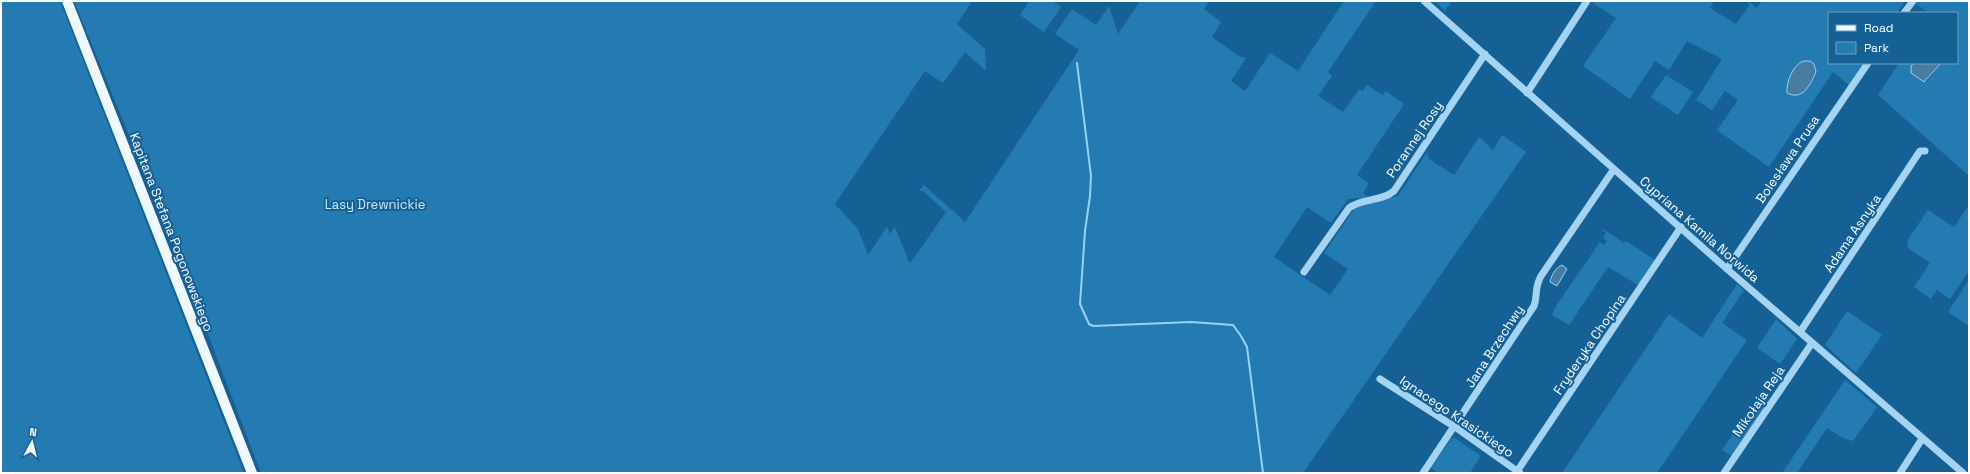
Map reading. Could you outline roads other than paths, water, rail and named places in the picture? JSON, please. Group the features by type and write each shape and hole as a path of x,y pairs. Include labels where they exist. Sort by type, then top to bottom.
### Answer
{"main road":[{"name":"Kapitana Stefana Pogonowskiego","path":"67,1 252,473"}],"street":[{"name":"Cypriana Kamila Norwida","path":"1424,1 1922,439 1954,470 1963,473"},
{"path":"1527,93 1587,1"},
{"path":"1905,12 1913,1"},
{"name":"Porannej Rosy","path":"1304,272 1349,208 1356,203 1386,195 1394,191 1485,54"},
{"name":"Bolesława Prusa","path":"1727,269 1867,64"},
{"name":"Adama Asnyka","path":"1800,332 1920,151 1925,150"},
{"name":"Jana Brzechwy","path":"1423,473 1534,306 1536,287 1541,276 1614,169"},
{"name":"Fryderyka Chopina","path":"1518,472 1682,227"},
{"name":"Mikołaja Reja","path":"1724,473 1812,342"},
{"name":"Ignacego Krasickiego","path":"1380,379 1455,427 1518,472"},
{"path":"1900,473 1922,439"}],"waterway":[{"path":"1077,63 1091,176 1085,231 1080,304 1089,324 1093,326 1191,322 1233,325 1247,347 1263,473"}],"park label":[{"name":"Lasy Drewnickie","path":"375,204"}]}
